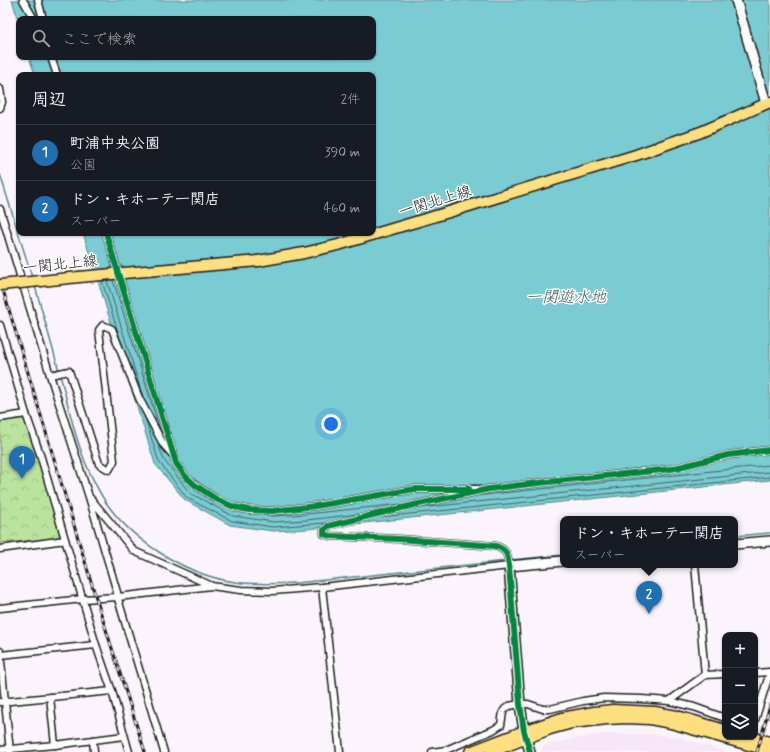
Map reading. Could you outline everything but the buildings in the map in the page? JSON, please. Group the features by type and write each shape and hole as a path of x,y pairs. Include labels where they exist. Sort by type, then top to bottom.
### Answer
{"main road":[{"name":"一関北上線","path":"376,234 636,156 701,132 768,103"},
{"name":"一関北上線","path":"0,285 258,261 304,253 368,236"},
{"path":"491,752 525,734 562,718 613,710 655,712 678,716 722,729"},
{"path":"470,752 525,734 572,723 626,718 650,719 671,723 770,752"},
{"path":"748,745 770,742"}],"street":[{"path":"23,0 32,16"},
{"path":"38,0 42,16"},
{"path":"736,0 768,103"},
{"path":"52,60 55,72"},
{"path":"0,89 2,102 0,108"},
{"path":"0,209 89,497 164,752"},
{"path":"107,236 176,463 185,476 195,485 216,499 234,507 249,510 272,511 316,506 415,489 489,489"},
{"path":"0,325 26,414 40,454 96,645 112,691 128,752"},
{"path":"52,375 69,371 98,464 109,470 114,461 100,330 103,325 112,328 139,398 163,444 174,456"},
{"path":"0,418 26,414"},
{"path":"530,752 525,734 520,704 507,554 504,550 496,546 330,536 324,534 324,530 328,526 414,505 489,489 671,469 728,455 770,450"},
{"path":"89,497 134,551 211,586"},
{"path":"0,549 65,540"},
{"path":"738,544 770,541"},
{"path":"0,608 83,599 118,597 211,586 241,590 272,591 322,587 508,565 560,561"},
{"path":"695,568 705,675"},
{"path":"322,587 340,752"},
{"path":"0,655 96,645"},
{"path":"0,651 2,702 10,751"},
{"path":"758,673 770,672 758,710"},
{"path":"669,701 705,675 722,674"},
{"path":"2,702 112,691"},
{"path":"50,697 55,745"},
{"path":"432,752 446,750 493,730 501,724 505,709 509,706 520,704 528,704 543,709 550,709 583,701 604,698 641,699 669,701 694,707 722,717"},
{"path":"0,750 10,751 124,736"},
{"path":"92,740 94,752"}],"shaded area":[{"path":"602,734 652,734 681,738 726,752 540,752 543,746"}],"green space":[{"path":"25,417 62,538 0,543 0,420"}],"water":[{"name":"一関遊水地","path":"12,0 770,0 770,480 307,529 273,531 230,525 185,500 155,464 84,236 376,236 376,72 34,72 30,60 376,60 376,16 17,16"}],"waterway":[{"path":"0,174 16,226"},
{"path":"19,236 32,277"},
{"path":"35,286 59,371"},
{"path":"60,375 84,459 101,495 107,504 121,521 150,546 200,573 218,579 235,582 280,584 506,561"},
{"path":"738,536 770,533"},
{"path":"510,560 560,555"}],"railway":[{"path":"0,280 96,598 145,752"},
{"path":"757,752 770,705"}],"cycle path":[{"path":"107,236 176,463 185,476 195,485 216,499 234,507 249,510 272,511 316,506 415,489 469,489"},
{"path":"530,752 524,731 520,704 509,566 505,551 496,546 330,536 324,534 324,530 328,526 414,505 489,489 671,469 728,455 770,450"}],"place":[{"name":"町浦中央公園","path":"22,479"},
{"name":"ドン・キホーテ一関店","path":"649,614"}]}
